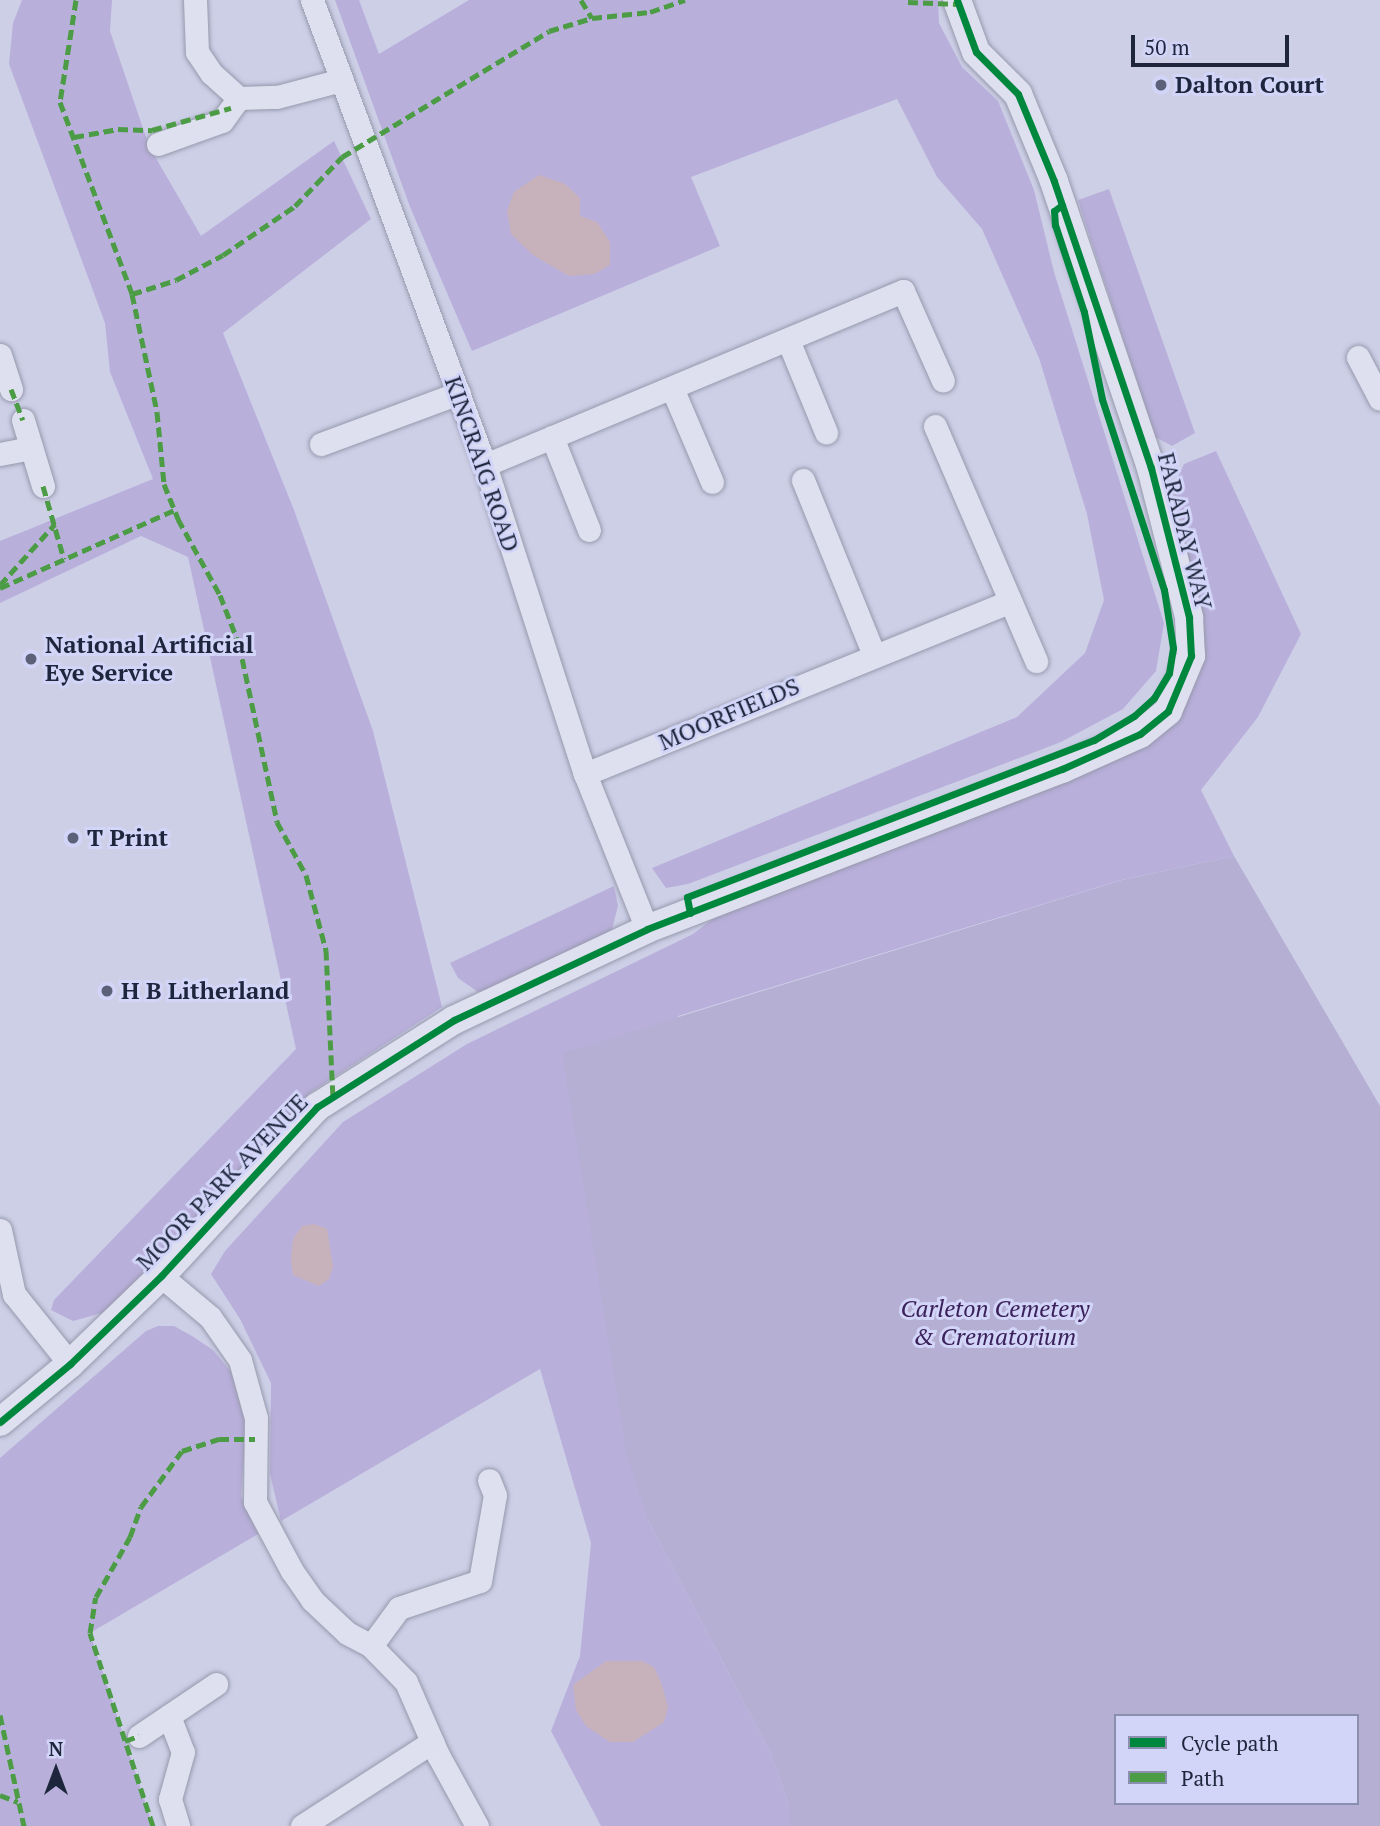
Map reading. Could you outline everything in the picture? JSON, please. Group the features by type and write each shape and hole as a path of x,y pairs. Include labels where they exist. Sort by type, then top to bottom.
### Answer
{"street":[{"path":"195,0 197,52 211,73 239,98 277,97 342,80"},
{"name":"KINCRAIG ROAD","path":"312,0 485,465 585,774 647,929"},
{"name":"FARADAY WAY","path":"647,929 1062,769 1140,734 1168,711 1191,656 1177,556 1061,198 1018,94 976,52 957,0"},
{"path":"158,144 222,121 239,98"},
{"path":"485,465 903,291 943,381"},
{"path":"788,340 826,432"},
{"path":"0,355 11,389"},
{"path":"1358,357 1380,398"},
{"path":"672,388 712,482"},
{"path":"320,444 459,393"},
{"path":"23,420 43,486"},
{"path":"935,426 1036,661"},
{"path":"552,437 589,530"},
{"path":"0,454 31,448"},
{"path":"803,480 874,655"},
{"name":"MOORFIELDS","path":"585,774 1010,601"},
{"name":"MOOR PARK AVENUE","path":"0,1422 70,1364 160,1276 317,1107 454,1020 647,929"},
{"path":"0,1230 14,1294 70,1364"},
{"path":"160,1276 210,1317 240,1360 256,1418 255,1502 292,1571 312,1600 338,1625 371,1646 417,1699 432,1742 477,1826"},
{"path":"371,1646 399,1608 489,1587 495,1495 489,1480"},
{"path":"139,1736 216,1684"},
{"path":"169,1716 183,1752 170,1799 178,1826"},
{"path":"302,1826 432,1742"}],"shaded area":[{"path":"22,0 112,0 110,31 149,146 201,236 334,141 371,219 223,333 294,510 373,731 442,1007 311,1092 136,1283 105,1312 73,1321 51,1310 54,1300 296,1049 188,557 141,536 0,603 0,541 153,479 110,372 105,323 9,64 13,23"},
{"path":"335,0 359,0 379,54 469,0 938,0 939,23 962,67 998,101 1034,190 1054,272 1164,623 1156,671 1123,709 1061,742 688,884 666,888 652,868 1017,717 1085,653 1104,600 1087,514 1039,358 982,229 937,177 897,99 691,177 720,246 472,351 410,207"},
{"path":"539,175 565,184 580,198 580,216 597,222 610,242 610,265 594,274 569,276 533,255 511,234 507,211 514,192"},
{"path":"1109,189 1195,433 1172,446 1155,437 1078,200"},
{"path":"1216,451 1301,634 1258,717 1201,790 1234,856 1121,880 678,1016 648,1520 770,1752 789,1805 789,1826 601,1826 551,1731 580,1656 591,1543 540,1369 281,1521 270,1474 271,1383 240,1319 211,1274 225,1251 343,1122 467,1044 693,934 748,892 1168,711 1189,617 1188,543 1173,488 1184,464"},
{"path":"614,886 618,906 612,929 594,942 498,988 478,992 458,978 450,963"},
{"path":"314,1224 327,1229 333,1267 329,1279 319,1286 293,1275 291,1259 293,1239 302,1226"},
{"path":"158,1326 174,1326 192,1336 213,1350 231,1372 246,1425 241,1496 258,1534 90,1633 153,1826 0,1826 0,1458 146,1331"},
{"path":"606,1661 642,1661 654,1667 662,1685 668,1707 664,1722 633,1742 610,1742 586,1726 576,1710 573,1685"}],"green space":[{"name":"Carleton Cemetery & Crematorium","path":"1234,856 1380,1106 1380,1826 789,1826 789,1805 770,1752 648,1520 626,1452 562,1053 1122,880"}],"marked path":[{"path":"76,0 60,102 132,294 157,412 164,484 178,519 220,595 239,644 277,822 306,875 326,950 333,1097"},
{"path":"581,0 592,18"},
{"path":"132,294 176,280 223,255 295,206 342,157 549,31 592,18 650,12 685,0"},
{"path":"908,2 958,4"},
{"path":"74,137 118,129 152,130 231,108"},
{"path":"11,389 23,420"},
{"path":"43,486 64,559"},
{"path":"0,588 174,510"},
{"path":"0,585 55,524"},
{"path":"153,1826 90,1633 96,1597 130,1537 141,1507 182,1451 219,1439 255,1439"},
{"path":"0,1715 24,1826"},
{"path":"125,1741 139,1736"},
{"path":"0,1795 18,1802"}],"cycle path":[{"path":"0,1422 70,1364 161,1276 317,1107 454,1020 647,929 1062,769 1140,734 1168,711 1191,656 1189,617 1151,468 1054,181 1018,94 976,52 957,0"},
{"path":"690,913 687,897 1094,740 1134,716 1154,698 1169,673 1173,648 1164,590 1102,399 1084,312 1055,225 1054,211 1062,205"}],"place":[{"name":"Dalton Court","path":"1161,85"},
{"name":"National Artificial Eye Service","path":"31,659"},
{"name":"T Print","path":"73,838"},
{"name":"H B Litherland","path":"107,991"}]}
